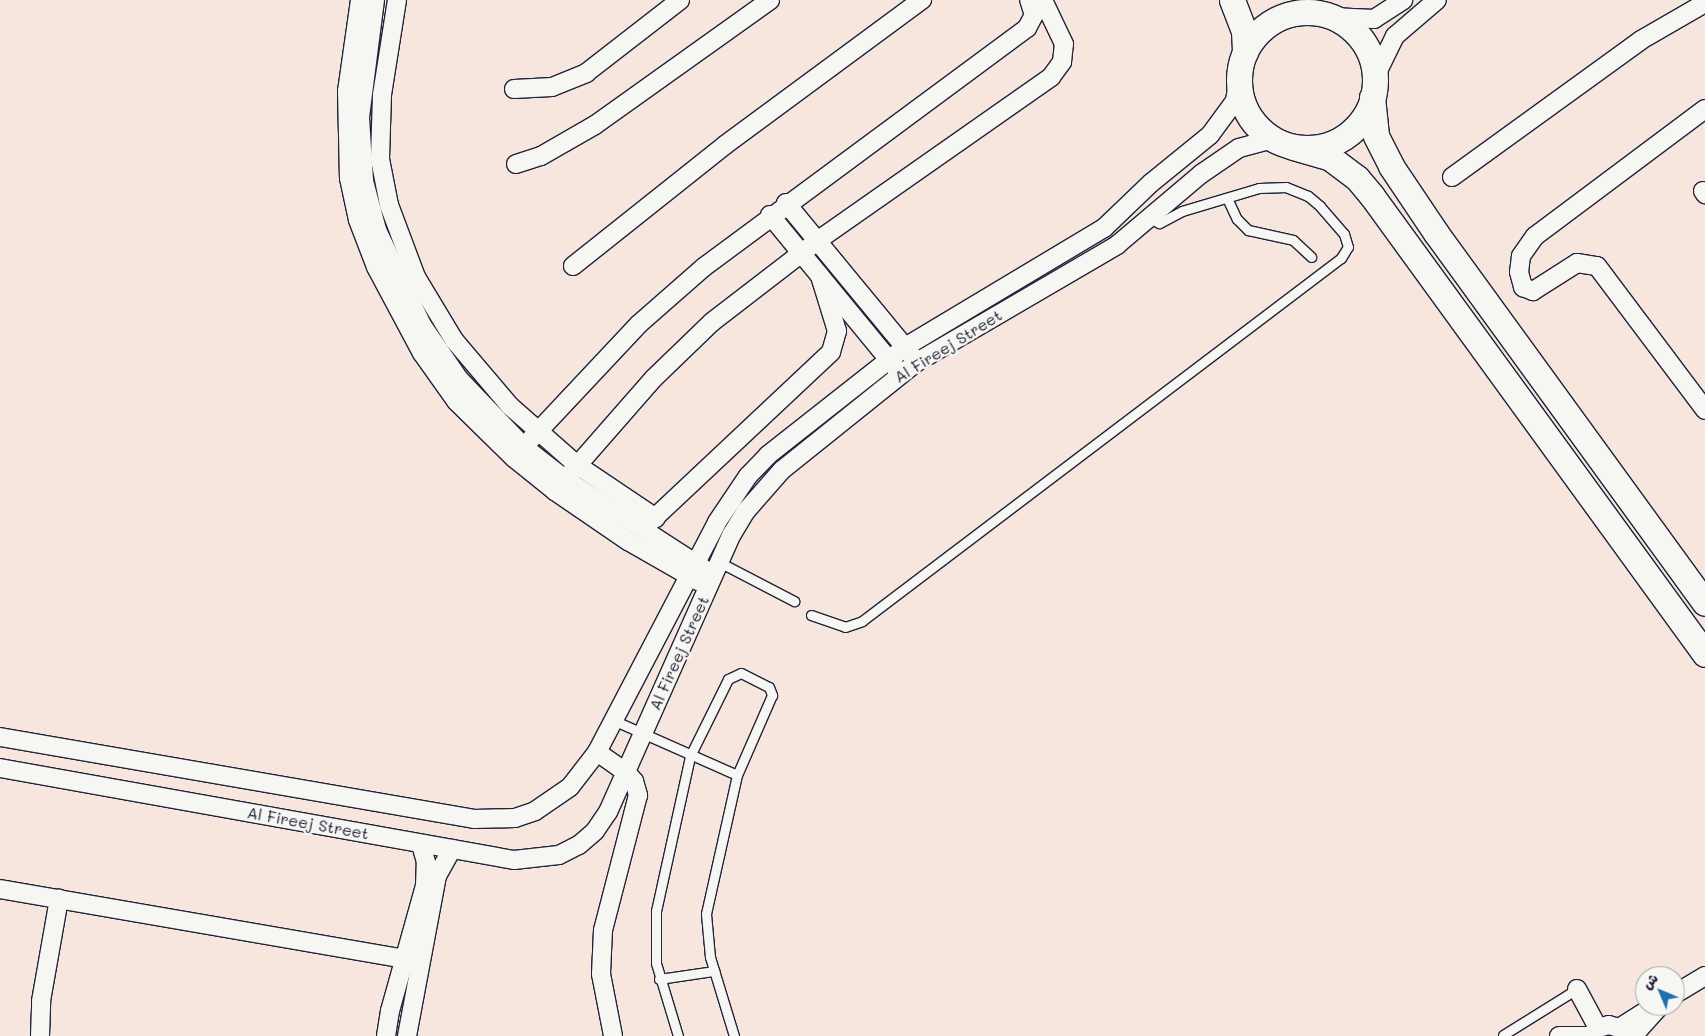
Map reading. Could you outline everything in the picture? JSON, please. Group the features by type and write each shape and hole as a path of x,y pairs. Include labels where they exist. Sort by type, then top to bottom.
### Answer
{"street":[{"path":"360,0 347,91 349,178 358,220 406,311 519,452 560,485 635,536 692,570 713,574"},
{"path":"375,0 361,103 361,160 377,230 406,311"},
{"path":"397,0 380,116 380,159 388,206 405,253 440,320 488,383 537,432 577,465 656,518"},
{"path":"516,164 541,156 596,125 770,0"},
{"path":"573,266 725,144 922,0"},
{"path":"519,452 639,324 704,267 786,203 1027,28 1034,15 1029,0"},
{"path":"560,485 682,350 817,241 1052,77 1062,62 1064,44 1043,0"},
{"path":"1232,0 1244,31 1245,52 1239,76 1240,95 1247,113 1258,128 1283,143 1329,157 1358,178 1705,654"},
{"path":"1276,0 1300,12 1332,17 1374,20 1403,0"},
{"path":"1283,143 1319,147 1342,138 1361,120 1395,36 1437,0"},
{"path":"514,89 552,86 586,73 677,1"},
{"path":"1452,177 1641,40 1700,5"},
{"path":"1245,52 1267,25 1300,12"},
{"path":"1332,17 1346,24 1366,47 1373,87 1376,136 1391,166 1436,233 1705,603"},
{"name":"Al Fireej Street","path":"0,737 494,820 515,818 554,801 570,786 597,752 615,721 717,522 748,476 789,436 905,347 1104,228 1220,124 1235,101 1239,76"},
{"path":"1705,109 1535,236 1521,256 1519,272 1523,287 1533,291 1577,263 1597,266 1705,410"},
{"name":"Al Fireej Street","path":"0,768 514,860 559,855 579,845 595,831 608,812 713,574 746,511 782,470 917,362 1117,245 1156,214 1201,174 1239,148 1283,143"},
{"path":"1144,191 1156,214"},
{"path":"786,203 917,362"},
{"path":"770,215 900,374"},
{"path":"1104,228 1117,245"},
{"path":"635,536 831,352 837,331 820,276"},
{"path":"597,752 626,772 637,788 637,801 606,907 601,952 604,996 613,1036"},
{"path":"407,1036 411,960 425,886 426,862 421,844"},
{"path":"386,1036 437,876 452,849"},
{"path":"0,889 411,960"},
{"path":"40,1036 41,1001 59,899"},
{"path":"1685,988 1705,976"},
{"path":"1577,989 1593,1033"},
{"path":"1626,1033 1644,1016"},
{"path":"1626,1033 1647,1016"},
{"path":"1559,1036 1593,1033 1609,1025 1626,1033"}],"lane":[{"path":"811,614 845,627 862,621 1347,251 1348,243 1344,234 1320,206 1301,192 1270,186 1182,211 1159,223 1156,214"},
{"path":"1227,198 1237,219 1248,230 1293,240 1311,257"},
{"path":"713,574 794,601"},
{"path":"678,1036 659,979 654,946 656,911 690,756 728,679 737,674 744,675 769,687 772,695 737,775 706,914 707,943 734,1036"},
{"path":"615,721 690,756 737,775"},
{"path":"659,979 714,971"},
{"path":"1503,1035 1577,989"}]}
